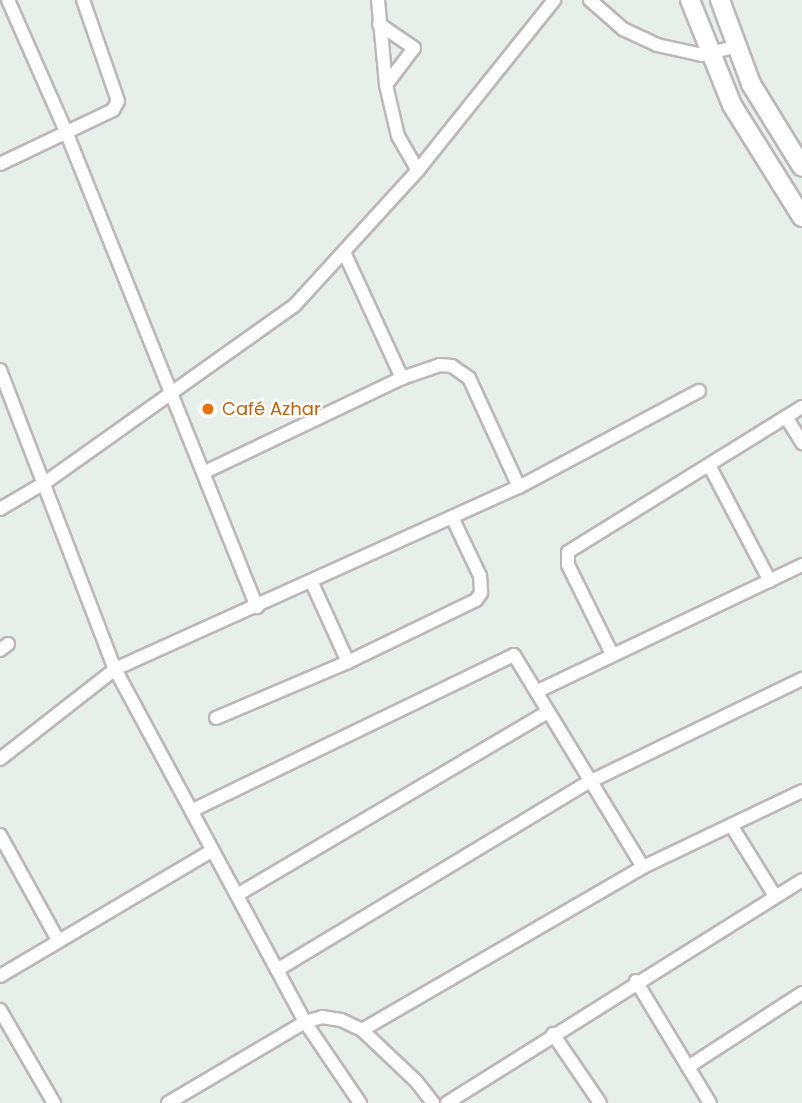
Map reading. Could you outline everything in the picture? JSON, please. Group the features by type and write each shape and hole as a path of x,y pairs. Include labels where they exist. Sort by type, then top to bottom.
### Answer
{"main road":[{"path":"690,0 709,55 732,105 802,217"},
{"path":"720,0 751,84 802,167"}],"street":[{"path":"8,0 67,134 168,393 205,472 257,607"},
{"path":"0,164 113,110 118,101 112,72 83,0"},
{"path":"378,0 386,85 398,136 418,170"},
{"path":"0,509 46,482 294,306 418,170 554,0"},
{"path":"590,0 623,29 657,45 709,55 737,46"},
{"path":"379,24 414,48 386,85"},
{"path":"344,252 402,378"},
{"path":"205,472 402,378 440,365 463,371 519,487"},
{"path":"0,370 46,482 115,669 305,1022 359,1103"},
{"path":"0,759 115,669 312,583 519,487 699,391"},
{"path":"612,654 568,565 568,552 802,407"},
{"path":"786,417 802,443"},
{"path":"709,465 770,581"},
{"path":"216,718 348,662 476,600 481,593 480,576 452,517"},
{"path":"538,691 802,565"},
{"path":"312,583 348,662"},
{"path":"193,810 514,655 643,867"},
{"path":"277,970 589,782 802,679"},
{"path":"237,895 548,712"},
{"path":"362,1030 643,867 802,791"},
{"path":"731,825 775,896"},
{"path":"0,835 58,940"},
{"path":"0,976 213,850"},
{"path":"447,1103 636,981 802,880"},
{"path":"636,981 710,1103"},
{"path":"688,1067 802,993"},
{"path":"0,1010 54,1103"},
{"path":"168,1103 305,1022 322,1017 341,1020 362,1030 416,1081 433,1103"},
{"path":"553,1034 600,1103"},
{"path":"190,1090 198,1103"}],"place":[{"name":"Café Azhar","path":"208,409"}]}
